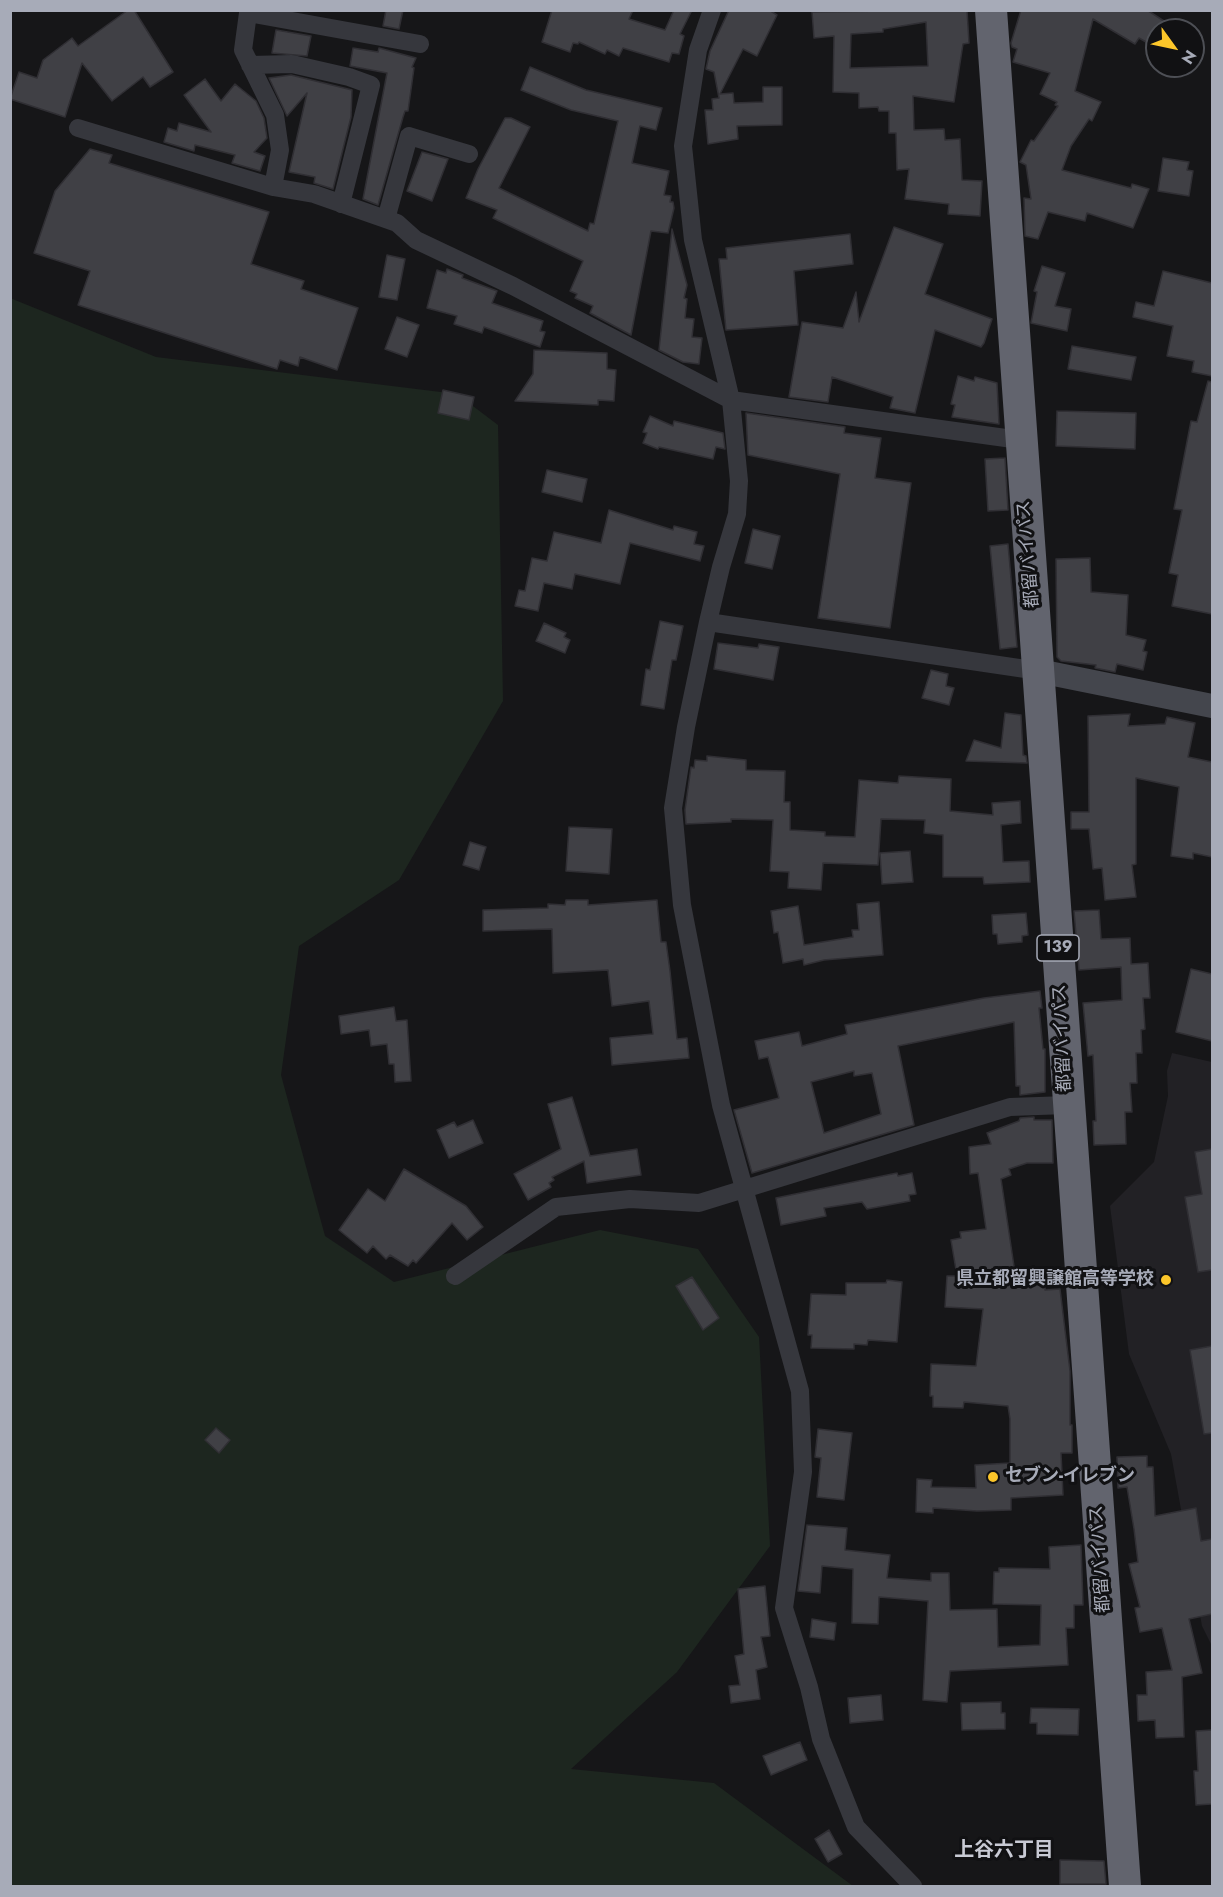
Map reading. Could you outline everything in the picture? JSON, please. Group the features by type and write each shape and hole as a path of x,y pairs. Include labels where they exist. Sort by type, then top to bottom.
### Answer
{"highway":[{"name":"都留バイパス","path":"991,10 1020,440 1039,671 1067,1105 1125,1887"}],"street":[{"path":"712,10 699,50 683,146 693,240 731,400 740,481 737,514 708,622 686,727 673,808 682,904 721,1105 800,1391 803,1472 783,1608 809,1687 821,1739 856,1827 913,1887"},
{"path":"273,187 280,150 275,115 243,50 248,13 420,44"},
{"path":"250,65 292,64 349,77 371,85 341,204"},
{"path":"78,128 273,187 314,194 397,223 416,240 513,286 731,400 1020,440"},
{"path":"386,219 410,136 469,154"},
{"path":"708,622 1039,671 1212,706"},
{"path":"455,1276 556,1207 630,1199 699,1203 745,1191 1010,1107 1067,1105"}],"shaded area":[{"path":"10,298 156,357 457,394 498,425 503,701 399,880 299,946 281,1075 325,1236 394,1282 600,1230 698,1249 759,1337 770,1546 677,1672 571,1769 714,1783 853,1886 11,1886"},
{"name":"県立都留興譲館高等学校","path":"1172,1053 1212,1062 1212,1646 1202,1626 1171,1454 1129,1354 1110,1206 1154,1162 1168,1096 1167,1071"}],"building":[{"path":"128,10 134,10 173,72 150,87 143,77 112,101 82,63 65,117 10,99 19,72 37,78 43,60 72,38 78,46"},
{"path":"386,10 403,10 399,29 383,26"},
{"path":"552,10 633,10 629,19 665,30 674,10 692,10 680,34 684,36 679,54 672,53 669,62 623,48 619,56 607,50 605,54 579,42 578,44 573,43 570,52 542,42"},
{"path":"729,10 769,10 777,15 757,56 743,49 720,94 733,93 734,103 763,102 763,87 782,87 782,125 737,126 738,139 708,144 705,110 713,110 712,99 719,98 714,72 706,69 710,51"},
{"path":"967,10 969,43 963,44 954,102 913,96 914,130 944,129 945,140 960,139 962,180 982,181 980,216 948,214 949,204 905,199 909,169 897,170 896,133 889,133 889,111 879,111 878,107 859,108 859,93 833,92 834,36 814,38 812,12","holes":["926,22 928,66 850,68 851,34 883,32 883,29"]},
{"path":"1021,10 1147,10 1159,18 1145,18 1145,41 1139,38 1135,44 1093,19 1075,91 1101,102 1092,121 1089,119 1071,146 1062,170 1131,188 1132,184 1149,189 1133,228 1087,213 1085,221 1048,212 1038,239 1025,236 1024,198 1031,199 1026,165 1020,162 1031,140 1034,141 1058,106 1055,105 1057,102 1040,94 1050,73 1013,62 1017,49 1012,47 1011,43"},
{"path":"276,30 311,36 307,56 272,53"},
{"path":"353,48 378,52 379,48 416,58 412,67 414,68 408,111 405,111 403,117 378,205 363,199 387,73 350,66"},
{"path":"530,67 586,90 662,108 656,130 640,126 632,163 669,171 664,195 671,196 670,202 673,202 674,208 668,233 651,231 631,335 590,313 593,306 575,298 577,294 570,291 583,261 493,218 497,210 466,198 478,169 505,118 511,118 530,127 499,188 588,231 590,223 594,224 618,121 571,110 521,90"},
{"path":"291,75 352,90 351,117 333,189 314,183 315,177 289,172 307,93 287,116 269,78"},
{"path":"205,79 221,101 235,84 256,101 264,118 267,138 254,152 265,156 260,171 232,163 235,155 195,145 194,151 164,142 168,128 177,131 179,123 211,132 184,95"},
{"path":"90,149 112,155 109,163 269,212 251,264 304,281 301,289 358,308 337,370 300,357 298,366 280,360 277,369 78,305 90,271 34,253 55,191"},
{"path":"422,152 448,159 432,201 407,191"},
{"path":"1163,158 1189,162 1187,170 1193,171 1189,196 1158,191"},
{"path":"894,227 943,244 925,294 992,319 984,343 981,347 935,330 915,413 890,408 893,397 832,377 828,402 789,397 802,322 843,328 856,292 859,322"},
{"path":"672,229 687,285 684,298 687,299 685,318 694,319 692,337 702,338 699,364 683,362 659,350"},
{"path":"850,234 853,264 794,271 798,325 726,330 719,259 727,259 726,248"},
{"path":"387,255 405,259 397,300 379,297"},
{"path":"1042,266 1065,273 1055,306 1071,309 1067,331 1031,323 1037,292 1034,291"},
{"path":"447,269 463,275 462,278 497,291 492,303 543,321 540,331 545,332 540,347 484,327 482,333 454,324 457,316 427,308 437,270 446,273"},
{"path":"1163,271 1212,283 1212,376 1192,372 1194,361 1167,356 1173,326 1133,317 1136,302 1154,306"},
{"path":"397,317 419,325 407,357 385,349"},
{"path":"1072,346 1136,357 1131,380 1068,369"},
{"path":"534,350 607,353 607,369 616,370 614,401 598,400 598,405 515,401 533,374"},
{"path":"958,376 974,381 975,377 997,383 999,424 952,417 955,405 951,404"},
{"path":"1208,381 1212,382 1212,614 1172,606 1178,575 1169,573 1182,510 1174,509 1191,421 1197,422"},
{"path":"443,390 474,397 469,420 438,413"},
{"path":"1057,411 1136,413 1135,449 1056,446"},
{"path":"746,413 845,427 844,433 881,438 875,478 911,483 890,628 818,618 840,474 748,455"},
{"path":"650,416 673,426 674,421 723,433 725,449 716,447 713,459 659,447 658,449 643,443 647,433 643,432"},
{"path":"1005,458 1008,510 988,511 985,459"},
{"path":"547,470 587,479 582,502 542,492"},
{"path":"609,510 673,530 674,526 697,532 694,544 704,546 700,561 630,543 620,584 575,574 572,589 544,583 538,611 515,606 519,590 525,591 532,558 547,561 554,532 601,543"},
{"path":"753,529 780,536 772,569 745,563"},
{"path":"1008,544 1017,647 1000,649 990,546"},
{"path":"1090,558 1091,592 1128,595 1126,635 1146,640 1143,651 1147,652 1143,670 1117,664 1115,672 1095,668 1096,665 1061,661 1057,657 1056,559"},
{"path":"660,621 683,626 676,660 672,660 664,709 641,705 646,669 650,670"},
{"path":"544,623 566,633 564,637 570,640 565,653 536,641"},
{"path":"718,643 758,648 759,644 779,647 773,680 714,669"},
{"path":"931,670 948,674 946,686 954,688 949,705 922,698"},
{"path":"1005,713 1021,715 1023,755 1026,756 1027,763 966,761 974,740 1001,748"},
{"path":"1130,714 1128,726 1165,724 1167,717 1195,723 1188,757 1212,762 1212,857 1193,853 1193,859 1171,856 1179,787 1136,778 1136,864 1132,865 1136,897 1105,900 1102,868 1093,869 1089,829 1071,829 1071,812 1089,812 1088,716"},
{"path":"707,756 746,760 746,770 785,771 784,802 790,802 790,830 825,832 825,836 855,837 859,780 898,783 899,776 951,779 950,811 993,815 992,803 1020,801 1021,823 1001,825 1003,862 1029,861 1030,882 984,884 983,877 943,877 943,835 924,833 925,820 881,819 878,865 823,863 821,890 788,888 789,872 770,871 773,820 731,819 731,822 686,824 685,810 691,767 694,768 695,760 707,761"},
{"path":"569,827 612,829 609,874 566,871"},
{"path":"470,842 486,847 479,870 463,865"},
{"path":"910,851 913,882 882,884 880,853"},
{"path":"566,900 588,900 588,905 657,900 661,942 666,942 677,1039 687,1038 689,1058 612,1065 610,1038 653,1034 649,1001 612,1006 608,970 553,973 552,929 483,931 483,910 548,908 548,904 565,905"},
{"path":"879,902 883,955 824,960 804,965 803,959 783,963 778,932 774,933 771,911 798,906 804,945 853,937 852,930 859,930 857,904"},
{"path":"1099,910 1101,939 1130,938 1131,964 1148,963 1150,998 1143,998 1145,1029 1141,1030 1142,1053 1136,1053 1137,1083 1130,1083 1132,1112 1125,1112 1126,1144 1094,1145 1093,1121 1096,1121 1093,1055 1088,1056 1083,1003 1122,1000 1121,967 1079,970 1074,911"},
{"path":"1026,913 1028,935 1022,936 1022,942 998,944 997,934 993,934 992,915"},
{"path":"1191,969 1212,974 1212,1041 1176,1032"},
{"path":"1040,991 1042,1008 1039,1008 1043,1049 1045,1049 1045,1092 1020,1095 1020,1086 1016,1086 1014,1022 898,1046 914,1125 752,1173 734,1110 779,1098 768,1057 759,1059 755,1041 799,1032 802,1046 847,1034 845,1025 984,998","holes":["854,1071 854,1076 872,1073 881,1114 824,1133 811,1082"]},
{"path":"394,1007 396,1021 407,1020 411,1081 395,1082 394,1064 389,1064 387,1044 371,1046 369,1030 341,1034 339,1016"},
{"path":"572,1097 590,1156 637,1149 641,1175 587,1183 584,1161 552,1177 554,1180 549,1183 551,1187 528,1200 514,1174 561,1149 548,1104"},
{"path":"1034,1117 1034,1120 1052,1120 1053,1163 1027,1163 1009,1169 1011,1175 1001,1179 1015,1273 1046,1274 1045,1290 1060,1289 1070,1371 1070,1425 1072,1425 1072,1453 1061,1453 1063,1495 1011,1498 1011,1510 977,1511 933,1508 933,1513 916,1512 917,1479 932,1480 931,1487 976,1488 975,1465 1010,1463 1008,1406 964,1402 963,1408 933,1407 933,1396 930,1396 931,1364 976,1366 983,1309 945,1307 947,1276 957,1276 951,1240 961,1238 960,1232 986,1229 978,1173 970,1174 969,1147 991,1144 987,1133 1019,1121 1020,1118"},
{"path":"473,1120 483,1143 449,1158 437,1130 454,1122 457,1127"},
{"path":"1212,1149 1212,1270 1198,1272 1185,1197 1202,1194 1195,1152"},
{"path":"404,1169 466,1206 483,1227 467,1240 452,1223 416,1263 413,1260 408,1266 390,1255 386,1259 373,1246 367,1253 339,1230 368,1189 385,1201"},
{"path":"897,1173 898,1176 912,1173 916,1194 909,1195 910,1201 867,1209 862,1202 824,1208 826,1216 781,1225 776,1198"},
{"path":"692,1277 719,1318 703,1330 676,1286"},
{"path":"887,1280 902,1282 897,1342 868,1340 867,1345 854,1344 854,1349 811,1348 812,1335 808,1335 811,1294 846,1295 846,1283 886,1283"},
{"path":"1212,1346 1212,1433 1204,1434 1190,1350"},
{"path":"216,1428 230,1440 219,1453 205,1440"},
{"path":"818,1429 852,1433 844,1500 817,1497 821,1458 815,1457"},
{"path":"1147,1456 1147,1467 1153,1467 1155,1516 1196,1508 1201,1541 1212,1539 1212,1614 1189,1619 1202,1673 1182,1677 1184,1737 1156,1738 1155,1720 1138,1721 1137,1695 1147,1695 1146,1672 1172,1670 1162,1628 1140,1632 1135,1608 1140,1607 1129,1564 1138,1562 1134,1529 1127,1487 1118,1488 1117,1457"},
{"path":"807,1525 847,1528 845,1550 890,1555 887,1578 931,1581 931,1573 949,1573 950,1610 997,1609 998,1647 1040,1645 1041,1605 993,1604 994,1572 999,1572 999,1568 1050,1569 1049,1547 1081,1545 1083,1605 1074,1605 1074,1628 1066,1628 1068,1665 950,1671 947,1702 923,1700 928,1601 879,1597 878,1624 852,1623 853,1569 822,1566 820,1593 798,1591"},
{"path":"765,1586 770,1636 761,1637 767,1667 756,1670 760,1699 731,1703 729,1686 740,1685 735,1656 744,1654 738,1589"},
{"path":"812,1619 836,1623 834,1640 810,1637"},
{"path":"881,1695 883,1720 850,1723 848,1698"},
{"path":"1001,1702 1001,1713 1005,1713 1005,1729 962,1730 961,1703"},
{"path":"1031,1708 1079,1709 1078,1735 1037,1734 1037,1723 1030,1723"},
{"path":"1212,1730 1212,1804 1196,1805 1194,1771 1198,1771 1196,1731"},
{"path":"800,1742 807,1760 771,1775 763,1756"},
{"path":"829,1830 842,1854 828,1862 815,1839"},
{"path":"1060,1860 1104,1861 1106,1884 1060,1884"}],"place":[{"name":"県立都留興譲館高等学校","path":"1166,1280"},
{"name":"セブン-イレブン","path":"993,1477"}],"district":[{"name":"上谷六丁目","path":"1004,1851"}]}
